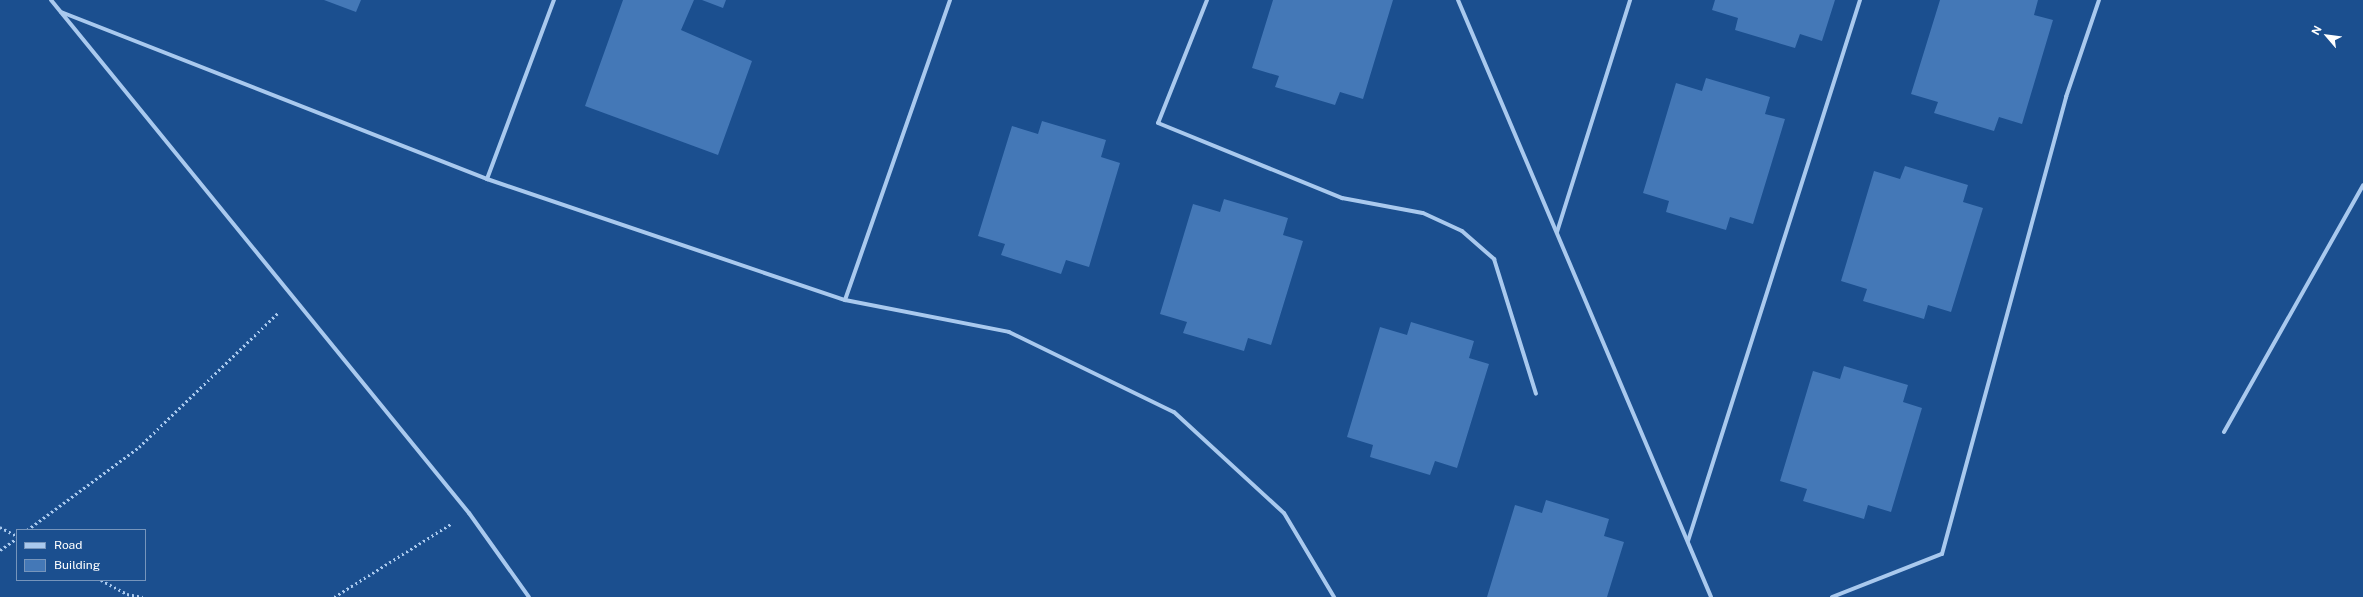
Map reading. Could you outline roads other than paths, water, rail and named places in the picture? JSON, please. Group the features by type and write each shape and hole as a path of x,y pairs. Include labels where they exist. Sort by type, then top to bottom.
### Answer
{"street":[{"path":"51,0 469,513 529,597"},
{"path":"487,179 554,0"},
{"path":"845,300 950,0"},
{"path":"1207,0 1158,123 1342,198 1423,213 1462,231 1494,259 1536,394"},
{"path":"1458,0 1711,597"},
{"path":"1556,233 1630,0"},
{"path":"1688,541 1860,0"},
{"path":"1832,597 1942,554 2066,97 2099,0"},
{"path":"61,12 487,179 845,300 1009,332 1174,412 1284,513 1334,597"},
{"path":"2224,432 2363,185"}]}
